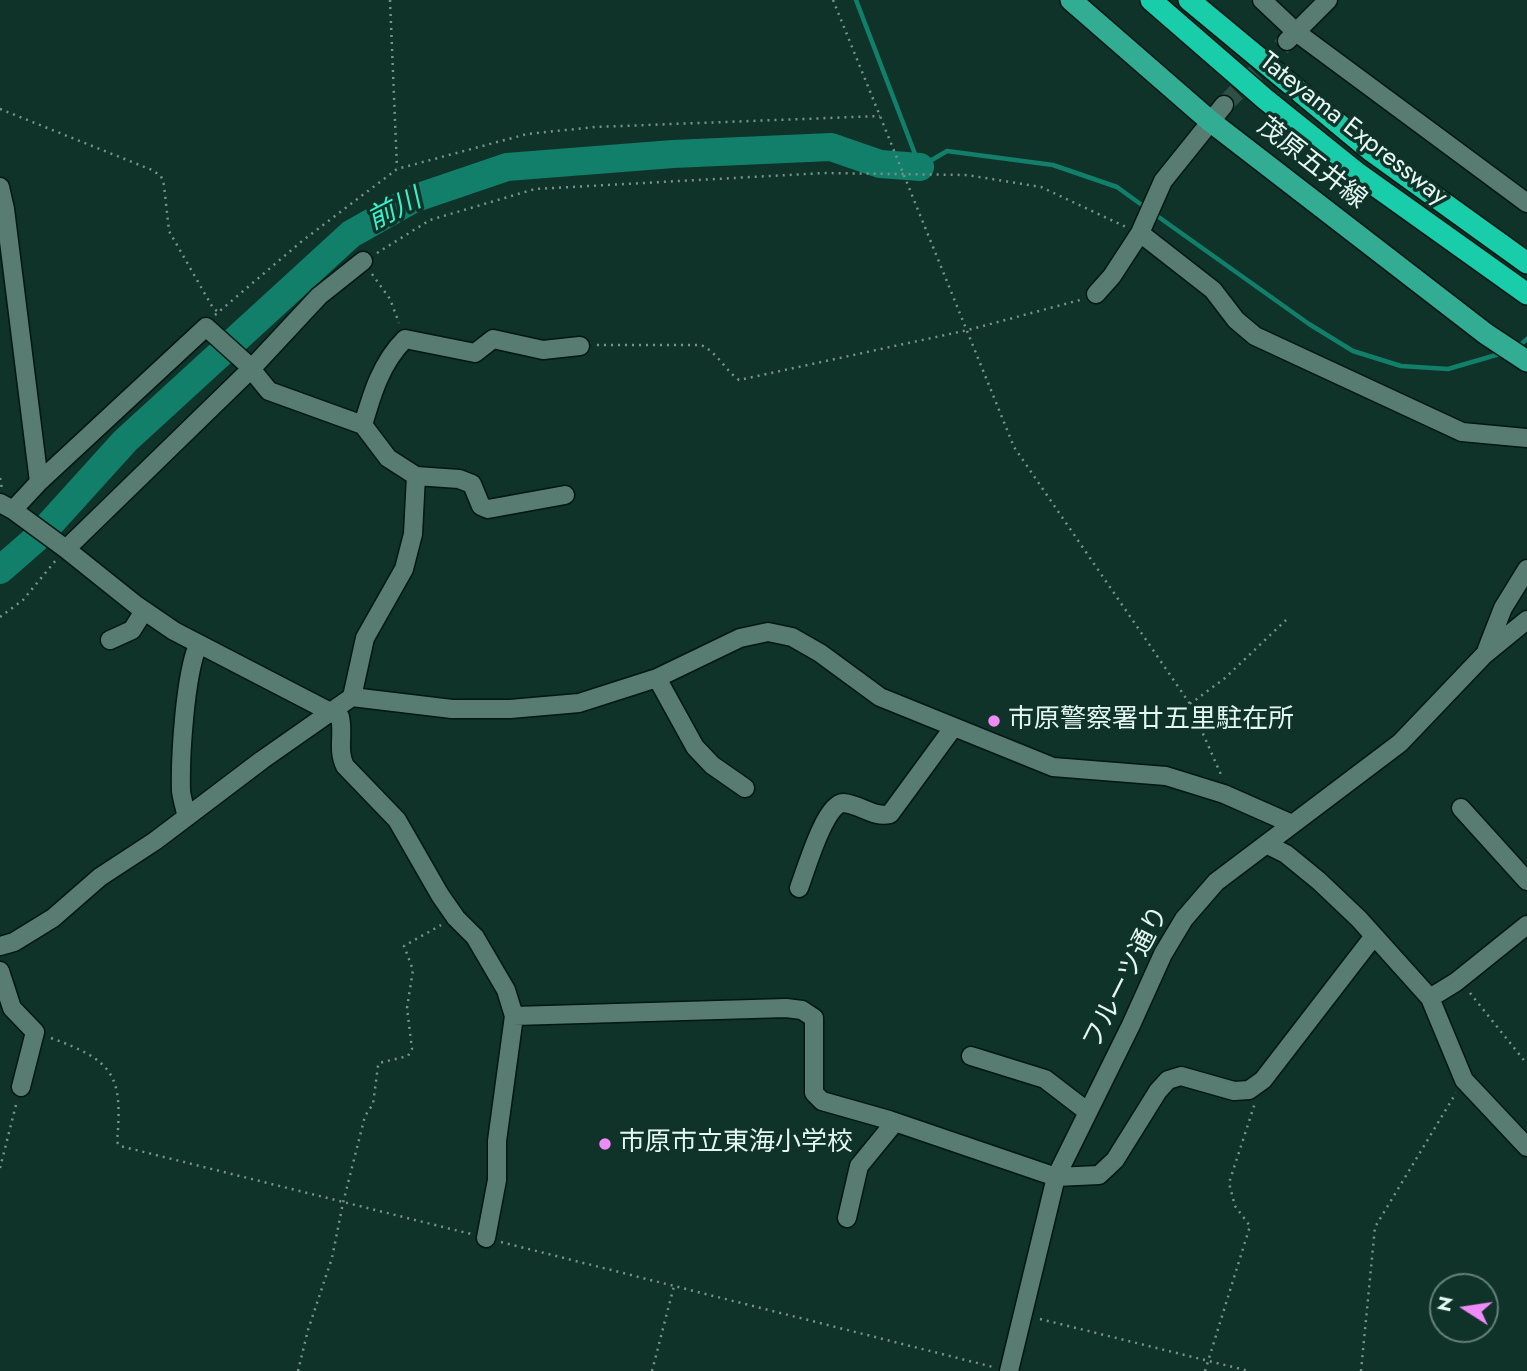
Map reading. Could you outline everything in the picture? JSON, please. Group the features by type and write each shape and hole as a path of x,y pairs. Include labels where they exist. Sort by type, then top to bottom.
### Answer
{"highway":[{"name":"Tateyama Expressway","path":"1151,0 1265,99 1356,172 1527,294"},
{"name":"Tateyama Expressway","path":"1189,0 1370,150 1527,263"}],"main road":[{"name":"茂原五井線","path":"1071,0 1210,121 1486,334 1527,361"}],"street":[{"path":"1262,0 1292,37 1527,203"},
{"path":"1292,37 1328,0"},
{"path":"1096,294 1112,276 1140,233 1163,181 1224,105"},
{"path":"0,187 5,209 6,280 39,482"},
{"path":"1140,233 1213,290 1236,320 1255,336 1462,432 1527,438"},
{"path":"66,548 319,296 363,261"},
{"path":"486,1238 497,1180 498,1129 514,1016 506,990 488,957 475,937 456,918 397,820 345,766 340,757 340,717 198,645 144,611 66,548 6,507 39,482 206,327 249,366 269,391 363,425 388,458 416,476 459,480 472,484 481,506 488,509 565,495"},
{"path":"363,425 374,388 392,352 405,339 475,353 493,339 543,350 580,346"},
{"path":"0,946 14,942 52,918 100,877 155,841 262,760 352,697 365,638 404,569 413,534 416,476"},
{"path":"1484,655 1503,608 1527,569"},
{"path":"110,640 132,630 144,611"},
{"name":"フルーツ通り","path":"1001,1369 1023,1315 1056,1177 1158,964 1185,919 1216,882 1400,743 1484,655 1527,620"},
{"path":"352,697 452,709 510,709 579,703 657,678 740,638 768,632 792,637 820,653 880,697 1053,767 1166,776 1224,794 1293,824"},
{"path":"187,817 181,792 183,755 187,696 198,645"},
{"path":"657,678 695,747 712,765 745,788"},
{"path":"799,888 825,819 836,805 843,803 881,816 890,814 953,728"},
{"path":"1461,807 1527,881"},
{"path":"1266,844 1286,854 1319,881 1430,998 1464,1080 1527,1147"},
{"path":"1430,998 1459,980 1527,925"},
{"path":"514,1016 786,1008 802,1010 814,1018 814,1093 822,1101 895,1122 1056,1177 1099,1175 1115,1160 1158,1091 1168,1080 1181,1076 1234,1091 1249,1090 1263,1080 1374,936"},
{"path":"0,971 12,1008 35,1032 20,1087"},
{"path":"971,1056 1045,1079 1088,1112"},
{"path":"846,1218 859,1166 895,1122"}],"path":[{"path":"390,0 397,169"},
{"path":"833,0 1014,447 1190,705 1222,775 1224,794"},
{"path":"0,108 161,176 169,231 213,308 218,312"},
{"path":"206,327 218,312 302,241 397,169 527,134 595,127 880,116"},
{"path":"405,339 390,299 363,261 430,220 535,189 824,173 967,175 1041,187 1140,233"},
{"path":"580,346 701,345 709,348 728,373 739,380 968,330 1096,294"},
{"path":"0,617 23,600 66,548"},
{"path":"1190,705 1225,678 1286,621"},
{"path":"298,1371 308,1330 332,1258 365,1116 373,1104 379,1063 408,1056 412,1049 407,1008 413,970 404,946 456,918"},
{"path":"1459,980 1527,1064"},
{"path":"35,1032 85,1051 100,1061 111,1075 118,1090 117,1142 120,1146 1001,1369"},
{"path":"1205,1371 1250,1226 1235,1206 1229,1183 1263,1080"},
{"path":"1361,1371 1375,1227 1464,1080"},
{"path":"0,1168 20,1087"},
{"path":"652,1371 674,1285"},
{"path":"1023,1315 1248,1371"}],"waterway":[{"path":"856,0 920,167 947,151 1053,165 1117,187 1146,208"},
{"name":"前川","path":"0,570 39,536 125,441 351,234 413,199 507,167 673,154 831,147 880,164 920,167"},
{"path":"1153,213 1309,324 1353,351 1401,366 1448,369 1503,353"},
{"path":"1517,348 1527,339"}],"tunnel":[{"path":"1224,105 1287,41"}],"place":[{"name":"市原警察署廿五里駐在所","path":"994,721"},
{"name":"市原市立東海小学校","path":"605,1144"}]}
